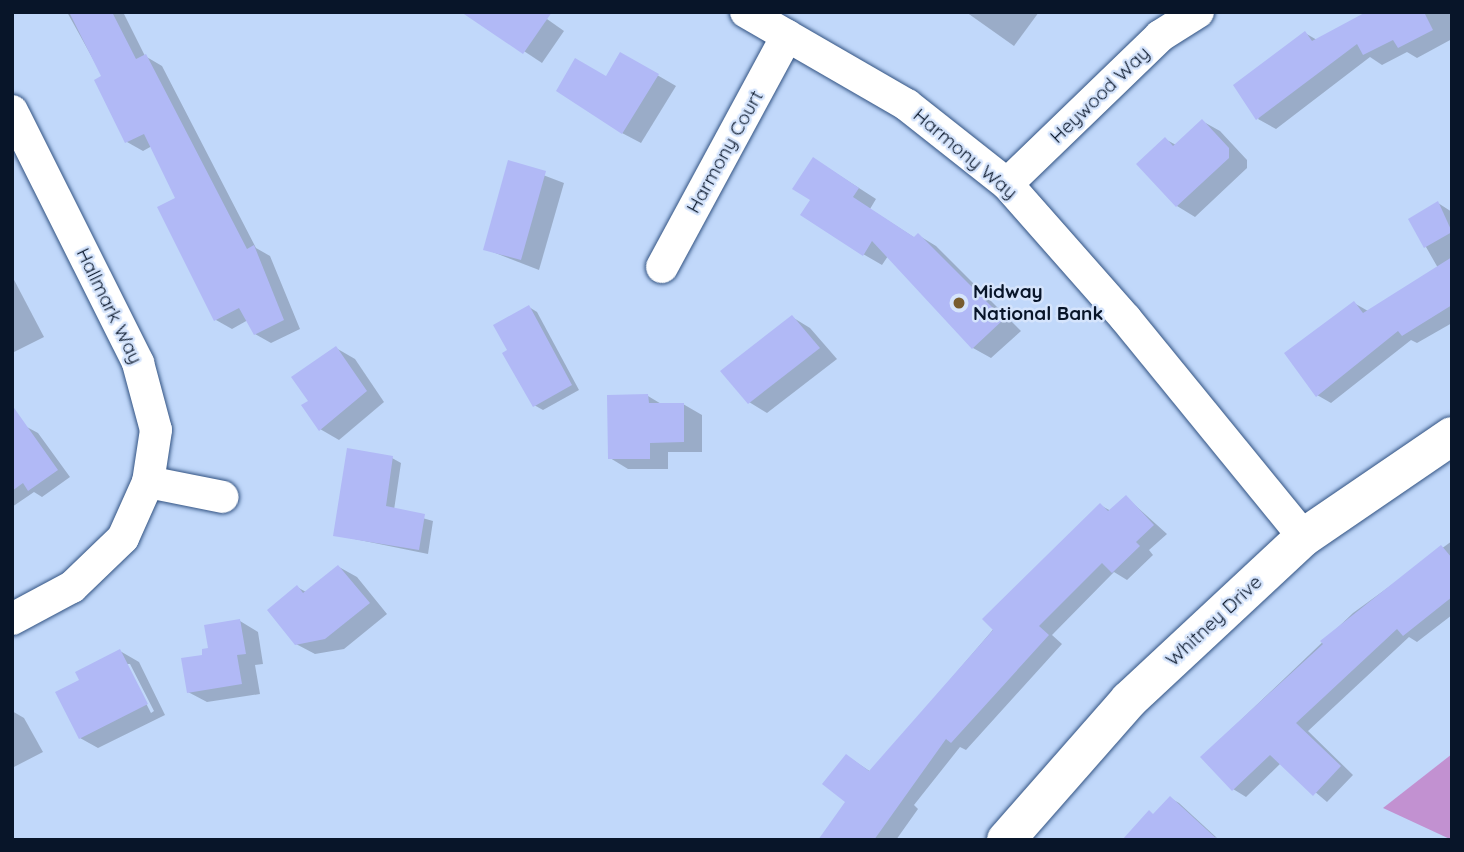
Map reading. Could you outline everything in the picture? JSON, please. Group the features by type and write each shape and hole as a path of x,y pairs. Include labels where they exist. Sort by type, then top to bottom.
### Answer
{"street":[{"name":"Harmony Way","path":"746,12 907,105 1007,184 1126,319 1304,537"},
{"name":"Heywood Way","path":"1007,184 1160,36 1198,12"},
{"name":"Harmony Court","path":"662,267 787,36"},
{"name":"Hallmark Way","path":"12,111 138,363 156,430 148,482 122,538 72,587 12,619"},
{"name":"Whitney Drive","path":"1006,840 1129,700 1304,537 1452,436"},
{"path":"148,482 223,497"}],"shaded area":[{"path":"1452,754 1452,840 1383,808"}],"building":[{"path":"69,12 112,12 136,59 146,54 247,249 254,245 284,320 254,335 239,308 214,321 157,207 175,198 144,134 125,143 94,80 101,76"},
{"path":"461,12 552,12 523,54"},
{"path":"1366,12 1424,12 1433,30 1398,48 1393,40 1363,55 1357,44 1256,120 1233,85 1305,31 1312,41"},
{"path":"620,52 659,74 622,134 556,91 575,58 606,76"},
{"path":"1202,119 1229,148 1229,158 1176,207 1136,164 1165,137 1173,146"},
{"path":"813,157 859,188 853,197 914,237 918,233 1004,319 972,349 872,241 863,256 800,215 810,200 792,189"},
{"path":"508,160 546,171 521,260 483,250"},
{"path":"1438,201 1452,232 1424,248 1408,219"},
{"path":"1452,257 1452,305 1402,336 1398,331 1316,397 1284,353 1354,301 1363,313"},
{"path":"529,305 572,385 533,407 502,353 507,350 493,325"},
{"path":"792,315 820,348 748,404 720,371"},
{"path":"336,346 367,391 319,431 301,405 308,401 291,377"},
{"path":"648,394 649,403 684,403 684,442 650,443 650,459 608,459 607,395"},
{"path":"12,405 58,470 28,491 23,483 12,491"},
{"path":"347,448 393,456 386,506 425,514 419,550 333,536"},
{"path":"1126,495 1154,525 1136,542 1140,546 1112,573 1102,563 1039,626 1049,635 951,743 946,739 874,840 818,840 845,802 822,784 846,754 869,771 993,630 982,619 1100,503 1108,511"},
{"path":"1441,545 1452,558 1452,597 1403,636 1397,629 1296,723 1341,766 1313,796 1270,755 1232,791 1200,757 1323,644 1320,641"},
{"path":"338,565 370,603 325,639 295,645 267,610 297,585 303,593"},
{"path":"240,619 246,654 237,655 242,684 187,693 181,658 202,655 202,649 208,648 204,625"},
{"path":"120,649 148,704 79,739 55,692 79,680 75,672"},
{"path":"1170,796 1218,840 1122,840 1149,810 1153,814"}],"place":[{"name":"Midway National Bank","path":"959,303"}]}
